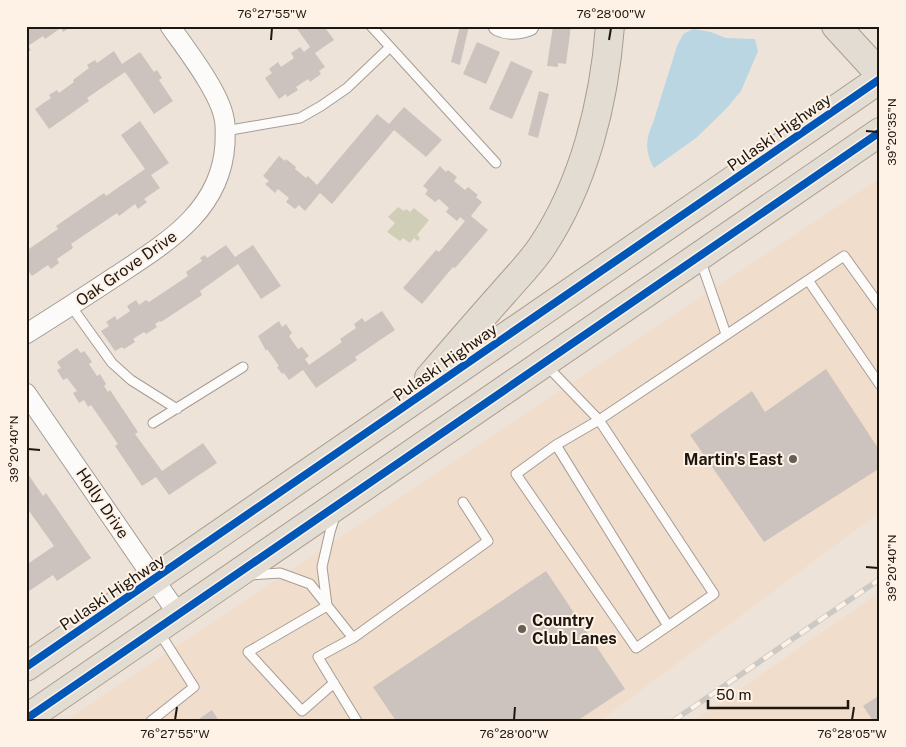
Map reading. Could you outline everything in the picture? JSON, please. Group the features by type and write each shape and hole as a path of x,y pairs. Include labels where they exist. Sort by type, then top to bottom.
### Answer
{"highway":[{"path":"403,408 540,250 559,217 586,153 603,86 608,57 610,26"},
{"path":"836,26 880,74"},
{"name":"Pulaski Highway","path":"26,667 880,79"},
{"path":"40,714 167,622 880,132"}],"street":[{"name":"Oak Grove Drive","path":"26,334 167,243 194,218 212,192 220,174 224,151 224,117 218,100 203,74 170,26"},
{"path":"498,26 505,29 518,30 529,26"},
{"name":"Holly Drive","path":"26,393 155,579 167,622"}],"lane":[{"path":"371,26 496,163"},
{"path":"225,131 300,118 347,88 390,47"},
{"path":"544,363 599,420 714,594 636,648 516,474 556,445 599,420 844,256 880,306"},
{"path":"699,257 726,334"},
{"path":"808,280 880,386"},
{"path":"71,306 112,363 131,380 177,409"},
{"path":"153,423 243,367"},
{"path":"556,445 668,626"},
{"path":"357,721 318,657 353,638 488,541 463,502"},
{"path":"327,606 322,567 330,532 339,505"},
{"path":"235,576 280,573 310,584 353,638"},
{"path":"327,606 248,652 302,711 334,683"},
{"path":"151,721 194,687 167,622"}],"shaded area":[{"path":"876,181 880,186 880,512 600,721 66,721 193,635"},
{"path":"398,207 410,212 414,208 429,220 417,235 420,238 418,241 414,238 410,243 403,238 400,241 387,232 395,223 388,217"},
{"path":"880,592 880,721 694,721"}],"water":[{"path":"693,29 711,32 726,38 755,39 758,51 741,91 726,109 696,138 654,168 649,157 647,140 677,46 683,34"}],"building":[{"path":"26,26 72,26 63,32 61,28 45,39 43,36 28,46 31,50 26,53"},
{"path":"295,26 324,26 334,40 315,53 325,67 319,71 321,74 310,82 308,79 296,87 298,90 287,97 286,94 279,99 265,78 272,73 269,69 278,62 281,67 294,58 291,53 300,47 304,52 310,47"},
{"path":"460,26 469,26 460,65 451,62"},
{"path":"553,26 571,26 566,64 558,63 558,67 547,66"},
{"path":"477,42 500,52 486,84 463,74"},
{"path":"114,51 122,64 140,52 154,72 157,70 162,78 159,80 173,101 154,114 125,72 87,98 89,101 49,129 35,109 51,98 49,95 57,90 59,93 74,82 73,80 89,68 87,65 95,60 97,63"},
{"path":"511,61 533,71 512,119 489,109"},
{"path":"539,91 549,94 538,138 528,135"},
{"path":"404,107 442,140 426,157 394,130 332,204 320,193 305,211 299,205 295,209 286,202 289,198 278,189 275,193 265,184 269,181 263,176 279,156 285,161 286,159 296,167 295,169 306,178 308,176 317,185 377,114 389,124"},
{"path":"140,121 169,163 151,175 160,188 144,199 147,202 138,209 135,204 119,216 117,213 71,244 73,248 57,259 59,263 51,269 48,265 32,276 26,268 26,251 58,229 56,226 104,193 106,196 145,169 121,135"},
{"path":"440,166 446,172 448,170 457,177 454,181 465,190 468,187 478,195 476,197 482,202 471,216 488,230 422,304 403,288 436,250 439,252 465,221 460,217 457,221 446,212 449,208 439,199 435,202 425,194 428,190 423,186"},
{"path":"226,245 235,257 253,245 281,286 261,299 238,264 200,291 202,295 155,324 157,327 133,339 135,342 124,349 122,347 115,351 101,331 109,326 106,322 115,316 117,320 130,311 127,306 136,300 139,305 146,300 149,302 188,276 186,272 202,261 200,258 205,255 207,258"},
{"path":"382,311 395,330 355,357 357,360 316,388 303,370 289,380 284,373 282,374 277,367 279,366 267,349 266,351 258,336 279,321 282,327 286,324 292,333 289,336 298,349 302,347 309,356 305,359 309,365 342,342 340,339 356,328 354,324 362,318 365,322"},
{"path":"77,348 81,353 84,351 88,356 92,362 89,364 97,376 100,374 106,384 104,386 108,392 110,390 138,432 135,434 162,471 203,443 217,463 169,495 156,477 142,486 115,446 118,444 91,405 88,407 84,400 79,403 73,393 77,391 67,378 63,380 57,370 61,368 57,362"},
{"name":"Martin's East","path":"826,369 880,451 880,468 764,542 690,435 752,391 765,412"},
{"path":"26,471 43,496 46,493 91,558 57,581 53,575 26,593 26,565 54,546 26,508"},
{"name":"Country Club Lanes","path":"546,571 625,689 577,721 396,721 373,687"},
{"path":"880,695 880,721 873,721 863,706"},
{"path":"212,710 219,721 196,721"}],"railway":[{"path":"673,721 880,579"}],"cycle path":[{"path":"26,667 880,79"},
{"path":"26,719 880,132"}],"place":[{"name":"Martin's East","path":"793,459"},
{"name":"Country Club Lanes","path":"522,629"}]}
